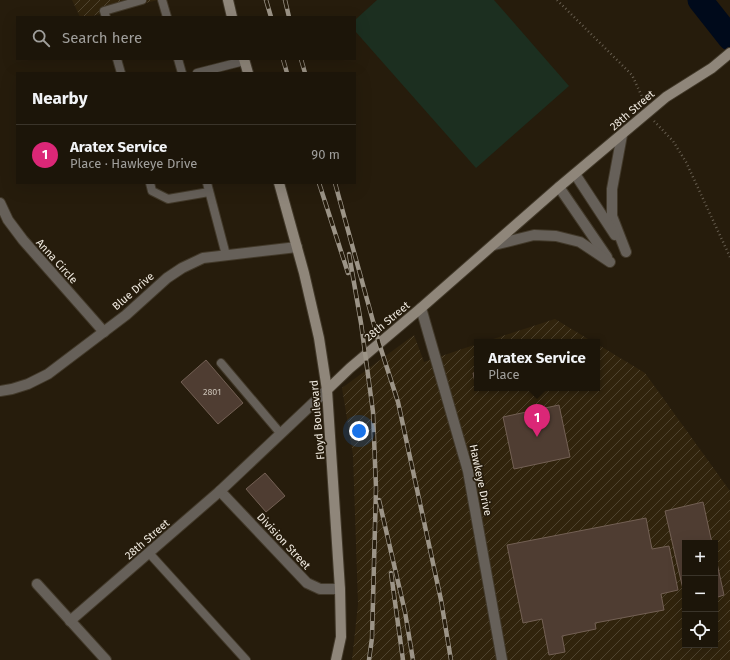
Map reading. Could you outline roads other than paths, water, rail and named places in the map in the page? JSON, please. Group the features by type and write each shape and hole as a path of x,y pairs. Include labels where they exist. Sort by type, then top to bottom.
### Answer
{"street":[{"path":"228,0 232,16"},
{"name":"28th Street","path":"70,621 220,491 350,368 575,174 666,96 712,68 730,53"},
{"path":"244,60 248,72"},
{"path":"575,174 626,252 612,216 612,189 622,135"},
{"name":"Floyd Boulevard","path":"279,184 297,247 319,338 327,390 340,589 341,637 336,660"},
{"path":"494,245 534,235 556,236 580,242 610,262 559,188"},
{"name":"Anna Circle","path":"0,202 8,220 23,240 104,332"},
{"name":"Blue Drive","path":"0,391 28,384 48,374 126,315 167,278 182,268 203,258 297,247"},
{"name":"Hawkeye Drive","path":"421,308 468,471 502,660"},
{"name":"Division Street","path":"220,491 307,583 320,589 340,589"},
{"path":"37,584 106,660"}],"lane":[{"path":"106,16 104,10 142,0"},
{"path":"162,0 167,16"},
{"path":"117,60 121,72"},
{"path":"178,60 182,72"},
{"path":"202,72 244,60"},
{"path":"150,184 152,191 168,199 208,192"},
{"path":"207,184 226,255"},
{"path":"221,363 281,434"},
{"path":"149,553 246,660"}],"waterway":[{"path":"700,0 730,38"}],"railway":[{"path":"266,0 271,16"},
{"path":"285,0 289,16"},
{"path":"283,60 287,72"},
{"path":"301,60 305,72"},
{"path":"319,184 348,273"},
{"path":"335,184 379,343 398,402 441,600 451,660"},
{"path":"349,254 361,323 373,412 376,488 372,638 369,660"},
{"path":"379,500 405,612 413,660"},
{"path":"391,573 403,660"}],"place":[{"name":"Aratex Service","path":"537,437"}]}
